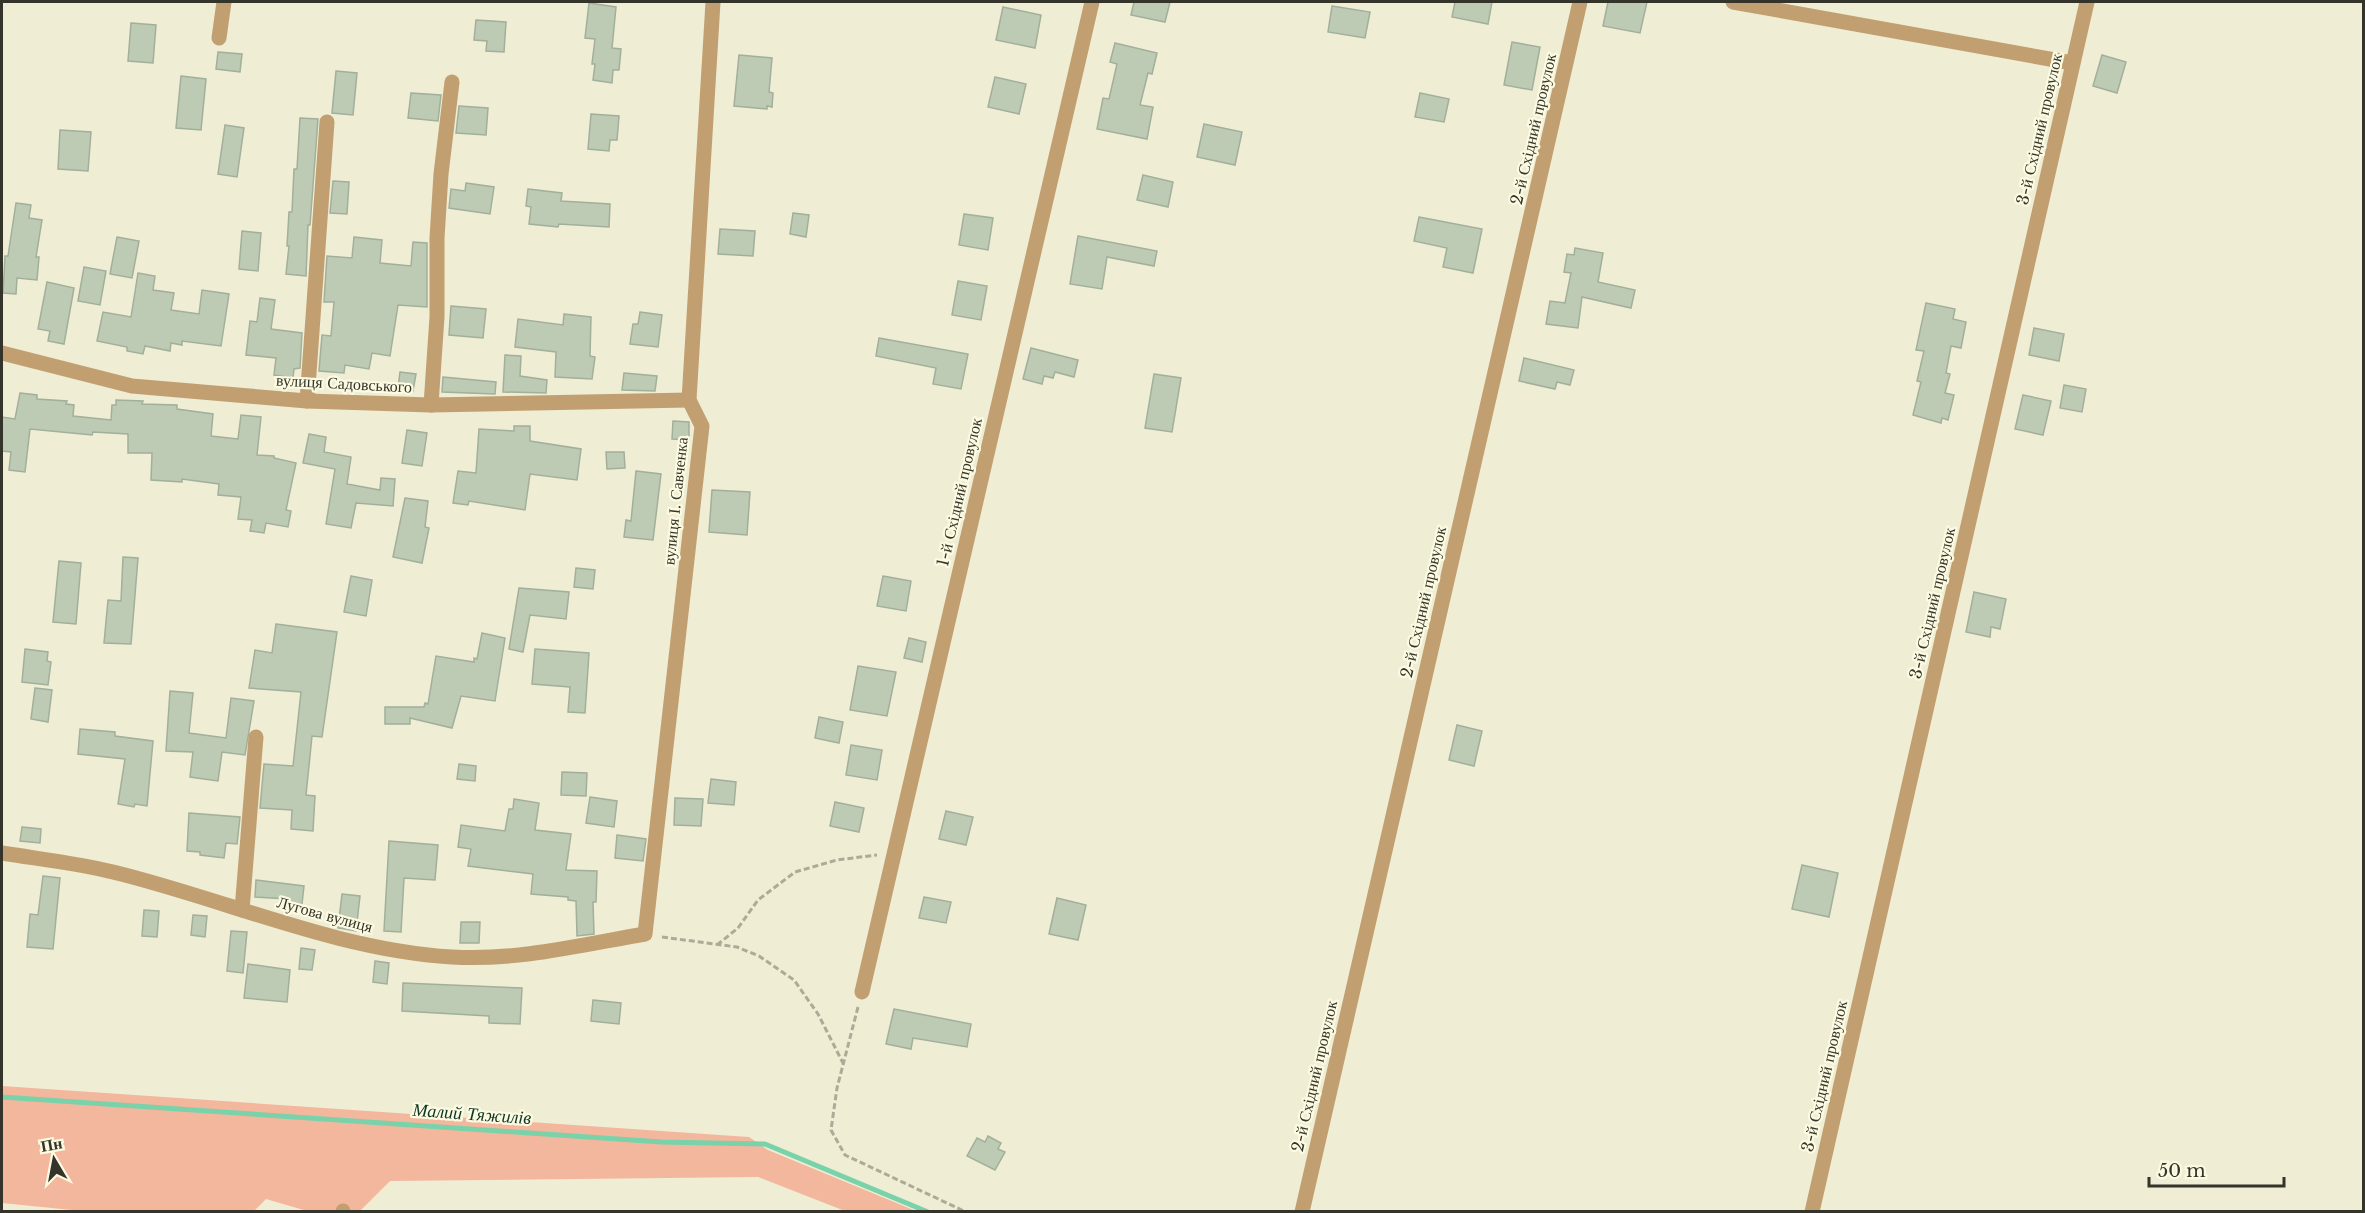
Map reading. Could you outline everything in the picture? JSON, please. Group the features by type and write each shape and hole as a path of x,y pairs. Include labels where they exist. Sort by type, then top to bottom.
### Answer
{"street":[{"path":"219,38 224,2"},
{"name":"вулиця І. Савченка","path":"645,934 702,426 689,400 713,2"},
{"name":"1-й Східний провулок","path":"862,992 1092,2"},
{"name":"2-й Східний провулок","path":"1302,1212 1580,2"},
{"path":"1733,2 2073,63"},
{"name":"3-й Східний провулок","path":"1812,1212 2087,2"},
{"path":"431,405 437,316 437,238 441,174 452,82"},
{"path":"307,401 327,122"},
{"name":"вулиця Садовського","path":"2,353 132,386 307,401 431,405 689,400"},
{"path":"242,910 256,737"},
{"name":"Лугова вулиця","path":"2,853 113,872 365,944 450,957 509,956 645,934"}],"path":[{"path":"716,946 738,928 758,900 795,872 837,860 871,857 894,851"},
{"path":"645,934 716,946 737,947 759,956 794,980 818,1014 843,1063"},
{"path":"862,992 843,1063 831,1130 845,1155 966,1212"}],"shaded area":[{"path":"2,1086 749,1137 768,1150 916,1211 845,1211 758,1177 390,1181 359,1212 307,1211 266,1199 253,1212 92,1212 2,1203"}],"building":[{"path":"1134,2 1170,2 1165,22 1131,15"},
{"path":"1455,2 1492,2 1488,24 1452,17"},
{"path":"1608,2 1647,2 1640,33 1603,26"},
{"path":"589,3 616,7 612,48 621,49 619,70 613,70 612,83 593,80 595,39 585,38"},
{"path":"1332,6 1370,12 1365,38 1328,32"},
{"path":"1003,7 1041,15 1035,48 996,40"},
{"path":"476,20 506,22 504,52 486,51 487,41 474,40"},
{"path":"131,23 156,25 153,63 128,61"},
{"path":"1512,42 1540,47 1532,90 1504,85"},
{"path":"1115,43 1157,53 1152,74 1148,73 1140,105 1153,107 1147,139 1097,129 1103,98 1109,99 1117,64 1110,62"},
{"path":"218,52 242,54 240,72 216,69"},
{"path":"739,55 772,58 769,92 773,93 772,107 767,106 767,109 734,106"},
{"path":"2102,55 2126,62 2117,93 2093,86"},
{"path":"336,71 357,73 353,115 332,113"},
{"path":"181,76 206,79 201,130 176,128"},
{"path":"995,77 1026,84 1019,114 988,107"},
{"path":"411,93 441,95 438,121 408,118"},
{"path":"1420,93 1449,99 1444,122 1415,117"},
{"path":"459,106 488,108 486,135 456,133"},
{"path":"591,114 619,116 617,140 610,140 609,151 588,149"},
{"path":"300,118 318,119 310,225 308,225 306,276 286,274 289,212 292,212"},
{"path":"1204,124 1242,132 1235,165 1197,157"},
{"path":"225,125 244,128 237,177 218,174"},
{"path":"60,130 91,132 88,171 58,169"},
{"path":"1143,175 1173,182 1168,207 1137,200"},
{"path":"333,181 349,182 347,214 330,213"},
{"path":"466,183 494,187 490,214 449,208 451,189 465,191"},
{"path":"528,189 562,193 561,201 610,204 609,227 559,224 558,227 529,224 531,207 526,206"},
{"path":"16,203 31,205 29,218 42,220 36,257 39,257 37,280 17,278 16,294 3,293 5,256 8,256"},
{"path":"793,213 809,215 806,237 790,234"},
{"path":"964,214 993,218 988,250 959,245"},
{"path":"1419,217 1482,229 1473,273 1443,267 1447,248 1414,241"},
{"path":"720,229 755,231 753,256 718,254"},
{"path":"242,231 261,233 258,271 239,269"},
{"path":"1078,236 1157,251 1154,266 1107,257 1102,289 1070,284"},
{"path":"117,237 139,241 132,278 110,274"},
{"path":"354,237 382,240 380,263 411,266 413,242 427,243 427,307 398,305 390,356 372,353 369,369 345,365 344,373 319,371 322,335 331,336 334,302 324,302 327,256 352,258"},
{"path":"1575,248 1603,253 1598,282 1635,290 1631,308 1582,297 1578,328 1546,324 1550,301 1565,303 1571,273 1564,272 1567,254 1574,255"},
{"path":"84,267 106,271 100,305 78,301"},
{"path":"138,273 155,276 153,290 174,293 171,310 199,314 202,290 229,294 221,346 182,341 182,345 171,343 170,351 145,346 143,354 127,351 127,347 97,341 103,312 131,317"},
{"path":"958,281 987,286 981,320 952,315"},
{"path":"47,282 74,288 64,344 48,341 50,331 38,329"},
{"path":"260,298 275,300 271,329 302,333 300,368 294,369 293,378 274,375 276,358 246,355 250,321 257,322"},
{"path":"1926,303 1955,309 1953,319 1966,322 1961,348 1951,346 1946,373 1950,374 1945,393 1954,395 1948,420 1942,418 1941,423 1913,415 1921,382 1917,381 1924,351 1916,350"},
{"path":"451,306 486,309 483,338 449,335"},
{"path":"640,312 662,315 658,347 630,344 633,324 638,324"},
{"path":"564,314 591,317 590,356 595,357 592,379 555,377 556,352 515,347 518,319 563,325"},
{"path":"2034,328 2064,334 2059,361 2029,355"},
{"path":"879,338 968,354 961,389 933,384 936,368 876,356"},
{"path":"1031,348 1078,360 1074,377 1055,372 1053,378 1044,376 1042,384 1023,379"},
{"path":"505,355 521,356 520,376 547,380 546,393 503,392"},
{"path":"1524,358 1574,370 1570,385 1557,382 1555,389 1519,381"},
{"path":"400,372 416,374 413,391 398,388"},
{"path":"624,373 657,376 655,391 622,390"},
{"path":"1154,374 1181,378 1172,432 1145,428"},
{"path":"443,377 496,382 495,394 442,392"},
{"path":"2064,385 2086,389 2082,412 2060,408"},
{"path":"20,393 37,395 37,399 67,401 66,404 74,405 73,416 111,420 112,405 116,405 116,400 143,401 142,404 177,405 177,409 213,414 211,436 238,439 241,415 261,417 257,455 274,456 274,458 296,463 286,510 291,511 288,527 266,523 264,533 250,531 252,520 238,519 241,497 218,495 219,484 182,479 182,482 151,480 152,453 128,453 128,434 93,432 92,435 30,429 25,472 9,470 11,452 2,451 2,417 15,419"},
{"path":"2023,395 2051,401 2043,435 2015,429"},
{"path":"673,421 689,422 689,440 672,439"},
{"path":"514,426 530,426 530,441 581,449 577,480 530,474 525,510 469,501 468,505 453,503 458,471 476,473 479,429 514,431"},
{"path":"407,430 427,433 422,466 402,463"},
{"path":"309,434 326,437 324,452 351,457 347,484 380,490 381,478 395,479 393,506 356,503 351,528 326,524 335,469 303,463"},
{"path":"606,452 624,452 625,468 607,469"},
{"path":"636,471 661,474 653,540 624,537 626,520 631,521"},
{"path":"712,490 750,492 747,535 709,532"},
{"path":"405,498 428,501 425,527 429,528 422,563 393,557"},
{"path":"123,557 138,558 131,644 104,643 108,600 121,601"},
{"path":"59,561 81,563 76,624 53,622"},
{"path":"576,568 595,570 593,589 574,587"},
{"path":"351,576 372,580 366,616 344,612"},
{"path":"883,576 911,581 906,611 877,606"},
{"path":"519,588 569,592 566,619 530,615 523,652 509,649"},
{"path":"1974,592 2006,599 2000,629 1991,627 1990,637 1966,632"},
{"path":"276,624 337,632 322,737 312,736 306,795 315,796 313,831 291,829 292,810 260,808 264,764 293,766 301,692 249,688 255,650 272,653"},
{"path":"482,633 505,638 495,701 461,696 452,728 410,718 410,724 385,724 385,707 424,707 425,703 428,704 436,656 474,662 474,658 477,659"},
{"path":"909,638 926,642 922,662 904,658"},
{"path":"25,649 48,652 47,661 51,662 48,685 22,682"},
{"path":"535,649 589,653 585,713 568,712 570,687 532,684"},
{"path":"858,666 896,672 887,716 850,710"},
{"path":"35,688 52,690 48,722 31,719"},
{"path":"170,691 193,693 189,733 226,738 231,698 254,701 245,755 222,752 218,781 190,777 193,752 166,751"},
{"path":"819,717 843,722 839,743 815,738"},
{"path":"1457,725 1482,731 1474,766 1449,760"},
{"path":"80,729 115,732 115,736 153,741 147,806 135,804 134,807 118,804 125,759 78,754"},
{"path":"851,745 882,750 877,780 846,775"},
{"path":"459,764 476,766 475,781 457,779"},
{"path":"562,772 587,773 586,796 561,795"},
{"path":"711,779 736,782 734,805 708,803"},
{"path":"590,797 617,801 614,827 586,823"},
{"path":"675,798 703,799 701,826 674,825"},
{"path":"514,799 539,803 535,830 571,834 566,870 597,871 596,902 593,902 594,934 577,936 576,901 568,900 568,897 531,894 533,874 468,866 471,849 458,847 461,825 505,831 509,809 513,809"},
{"path":"835,802 864,808 859,832 830,826"},
{"path":"946,811 973,817 966,845 939,839"},
{"path":"189,813 240,817 237,844 226,843 224,858 187,851"},
{"path":"22,827 41,829 40,843 20,841"},
{"path":"617,835 646,839 643,861 615,858"},
{"path":"389,841 438,845 435,880 404,878 401,932 384,931"},
{"path":"1802,865 1838,873 1829,917 1792,909"},
{"path":"43,876 60,878 53,949 27,947 30,914 38,915"},
{"path":"256,880 304,886 302,904 288,902 288,899 255,897"},
{"path":"342,894 360,896 356,931 338,928"},
{"path":"924,897 951,902 946,923 919,918"},
{"path":"1057,898 1086,905 1078,940 1049,934"},
{"path":"144,910 159,911 157,937 142,936"},
{"path":"193,915 207,916 205,937 191,935"},
{"path":"461,922 480,922 479,943 460,943"},
{"path":"231,931 247,932 243,973 227,971"},
{"path":"301,948 315,950 312,970 299,969"},
{"path":"375,961 389,963 387,984 373,982"},
{"path":"248,964 290,970 287,1002 244,998"},
{"path":"403,983 522,988 520,1024 489,1023 489,1016 402,1011"},
{"path":"593,1000 621,1003 619,1024 591,1021"},
{"path":"894,1009 971,1024 967,1047 913,1038 911,1049 886,1044"},
{"path":"988,1136 1001,1143 998,1149 1005,1152 995,1170 967,1156 977,1138 985,1142"}],"waterway":[{"name":"Малий Тяжилів","path":"2,1097 661,1142 765,1144 928,1212"}]}
